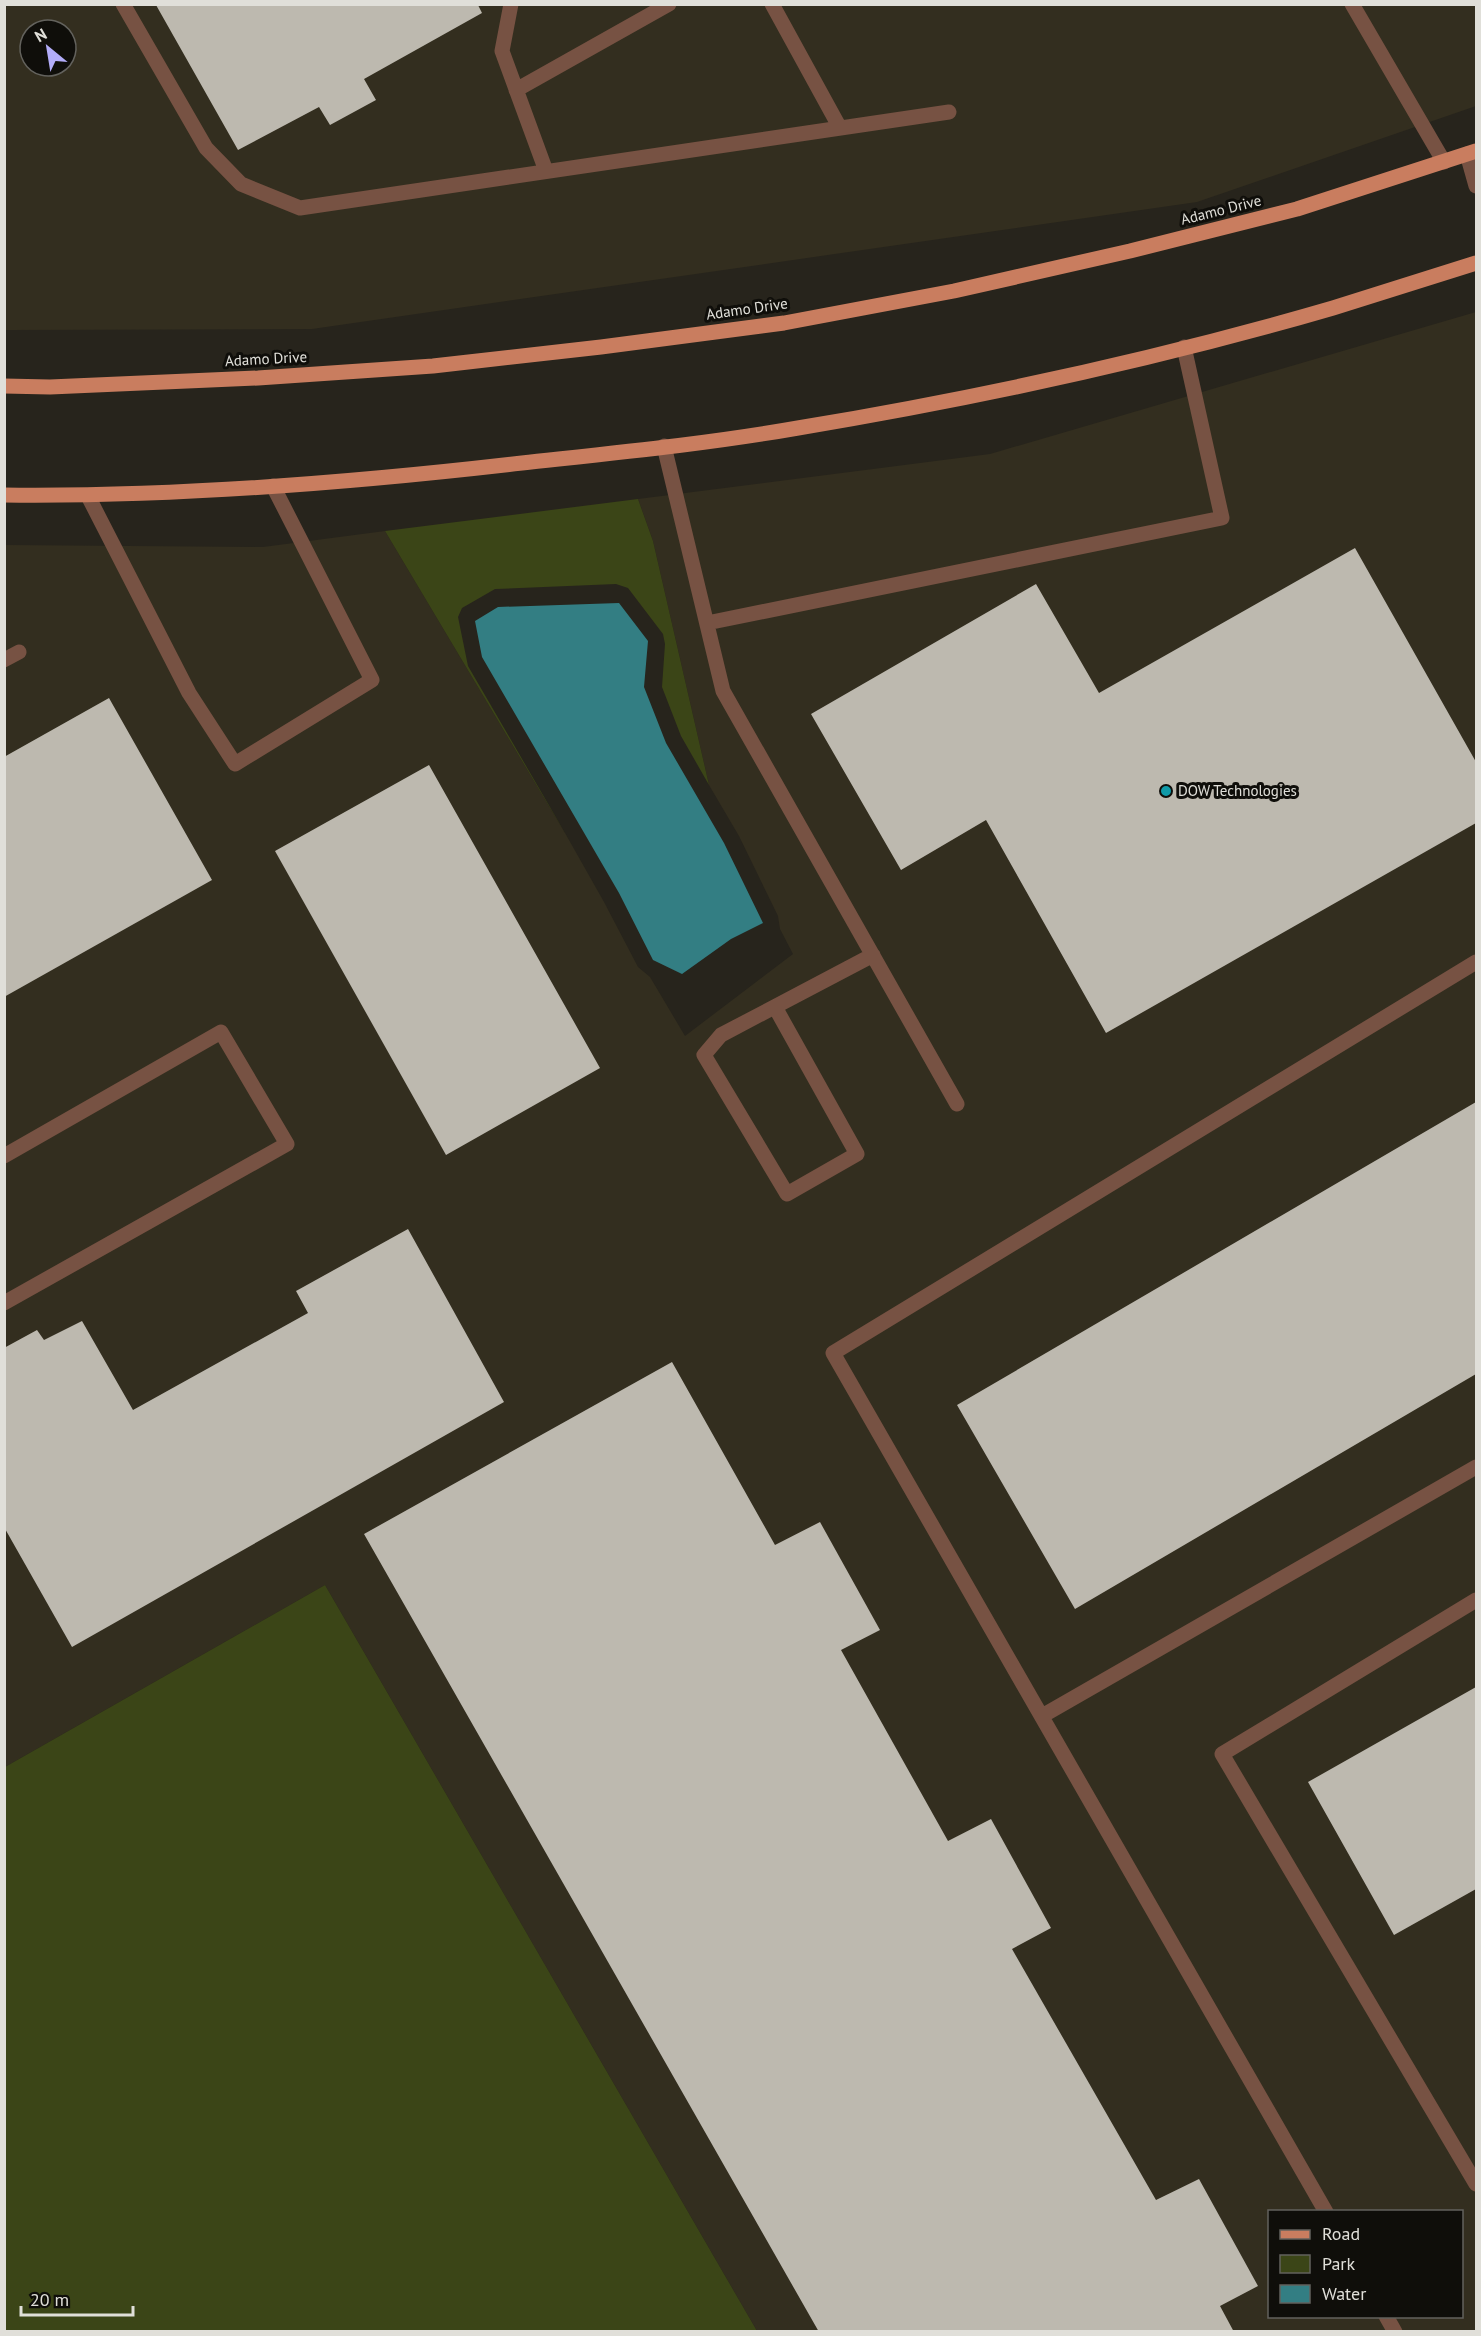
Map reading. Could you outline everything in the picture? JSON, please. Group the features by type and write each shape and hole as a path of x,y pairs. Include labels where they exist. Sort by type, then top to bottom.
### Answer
{"main road":[{"name":"Adamo Drive","path":"4,386 50,387 258,378 433,366 601,347 784,322 954,291 1130,251 1297,209 1472,153"},
{"path":"4,495 88,496 273,486 438,473 795,429 967,397 1184,347 1331,308 1476,263"}],"street":[{"path":"123,4 206,148 241,184 300,208 949,112"},
{"path":"511,4 502,51 546,171"},
{"path":"516,90 669,4"},
{"path":"772,4 840,128"},
{"path":"1352,4 1444,162"},
{"path":"1472,153 1476,186"},
{"path":"707,623 1222,518 1184,347"},
{"path":"664,446 723,691 957,1104"},
{"path":"88,496 189,693 235,764 372,680 273,486"},
{"path":"4,660 19,652"},
{"path":"775,1007 857,1154 787,1194 704,1055 722,1035 873,955"},
{"path":"1325,2210 833,1353 1476,962"},
{"path":"4,1156 221,1032 287,1144 4,1302"},
{"path":"1042,1716 1476,1467"},
{"path":"1476,1600 1222,1754 1476,2184"},
{"path":"1387,2318 1395,2331"}],"shaded area":[{"path":"4,5 1476,5 1476,106 1197,202 312,329 5,330"},
{"path":"1476,312 1476,2331 757,2331 325,1585 5,1767 5,545 263,547 385,531 565,833 638,967 650,977 685,1036 793,954 780,929 778,916 739,836 709,785 653,541 638,499 990,454"}],"green space":[{"path":"638,499 653,541 709,785 681,736 662,687 665,644 663,634 628,588 616,584 495,589 462,608 458,617 468,666 565,833 385,531"},
{"path":"325,1585 757,2331 5,2331 5,1767"}],"water":[{"path":"619,603 648,641 644,687 666,743 724,843 763,923 731,939 682,974 653,960 619,893 482,657 475,621 498,607"}],"building":[{"path":"156,5 478,5 482,13 364,79 376,100 330,125 319,107 238,150"},
{"name":"DOW Technologies","path":"1355,548 1476,762 1476,823 1106,1033 986,820 901,870 811,714 1036,584 1099,693"},
{"path":"109,698 212,880 4,997 4,757"},
{"path":"429,765 600,1068 446,1155 275,851"},
{"path":"1476,1102 1476,1374 1075,1609 957,1405"},
{"path":"408,1229 504,1402 72,1647 4,1527 4,1348 37,1330 44,1340 82,1321 133,1410 308,1313 296,1291"},
{"path":"672,1362 775,1545 820,1522 880,1630 841,1650 948,1841 991,1819 1051,1928 1012,1949 1156,2200 1199,2179 1258,2286 1220,2306 1234,2332 819,2332 364,1534"},
{"path":"1476,1687 1476,1889 1394,1935 1308,1782"}],"place":[{"name":"DOW Technologies","path":"1166,791"}]}
